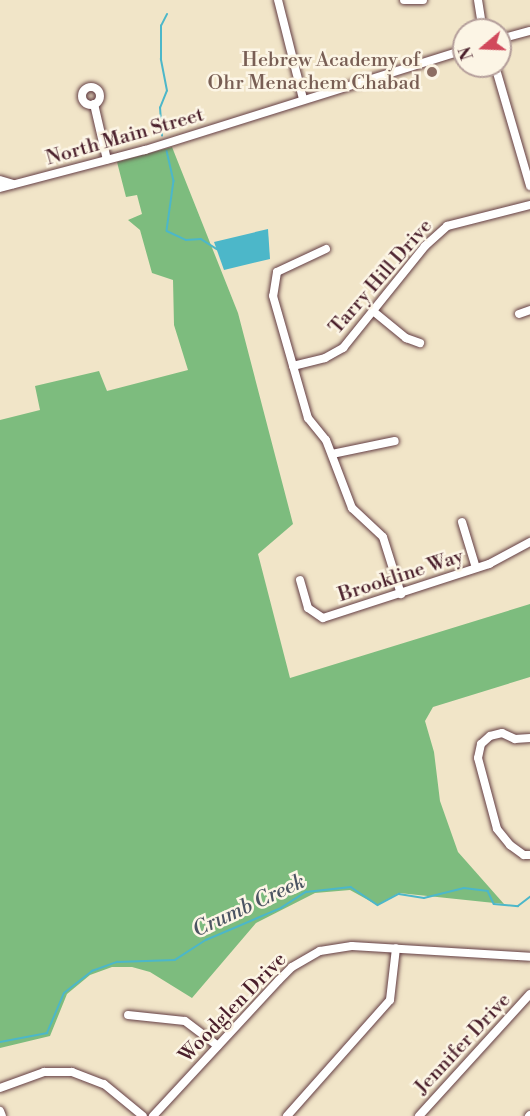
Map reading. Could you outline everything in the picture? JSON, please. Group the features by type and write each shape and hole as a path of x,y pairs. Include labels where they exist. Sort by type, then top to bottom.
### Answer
{"street":[{"path":"278,0 303,99"},
{"path":"404,0 423,0"},
{"path":"478,0 481,18"},
{"path":"512,36 530,31"},
{"name":"North Main Street","path":"0,188 107,160 452,54"},
{"path":"498,78 530,186"},
{"path":"94,104 107,160"},
{"path":"0,180 20,184"},
{"name":"Tarry Hill Drive","path":"293,366 334,354 373,311 425,246 447,226 530,205"},
{"path":"326,249 284,267 273,278 273,296 308,418 332,454 352,508 383,537 401,594"},
{"path":"519,314 530,310"},
{"path":"373,311 406,339 420,344"},
{"path":"332,454 395,441"},
{"path":"462,522 476,568"},
{"name":"Brookline Way","path":"300,580 308,608 314,615 323,618 476,568 530,542"},
{"path":"530,738 515,739 502,733 490,736 481,744 478,758 497,829 510,845 524,855 530,855"},
{"name":"Woodglen Drive","path":"153,1116 279,980 307,957 344,946 530,957"},
{"path":"287,1116 390,1000 396,948"},
{"name":"Jennifer Drive","path":"419,1116 530,994"},
{"path":"128,1015 185,1021 218,1046"},
{"path":"0,1088 44,1072 72,1072 104,1084 143,1116"},
{"path":"0,1111 2,1116"}],"green space":[{"path":"172,147 238,313 293,524 258,554 290,678 530,604 530,677 433,707 425,721 434,752 440,801 458,852 504,904 399,893 377,905 350,890 315,893 256,923 192,998 150,972 132,967 112,967 90,975 67,994 50,1036 0,1048 0,420 40,410 35,386 99,371 107,391 188,370 174,325 173,280 152,273 140,230 128,220 142,214 137,195 126,197 117,162"}],"water":[{"path":"268,229 270,259 224,270 214,242"}],"waterway":[{"path":"162,136 160,108 167,91 161,60 161,26 167,14"},
{"path":"167,151 174,181 167,231 186,240 201,239 217,249"},
{"name":"Crumb Creek","path":"0,1042 47,1033 64,993 92,971 117,962 175,960 206,940 281,908 306,892 351,887 378,905 399,894 424,898 464,888 488,891 494,904 518,906 530,897"}],"place":[{"name":"Hebrew Academy of Ohr Menachem Chabad","path":"432,72"}]}
